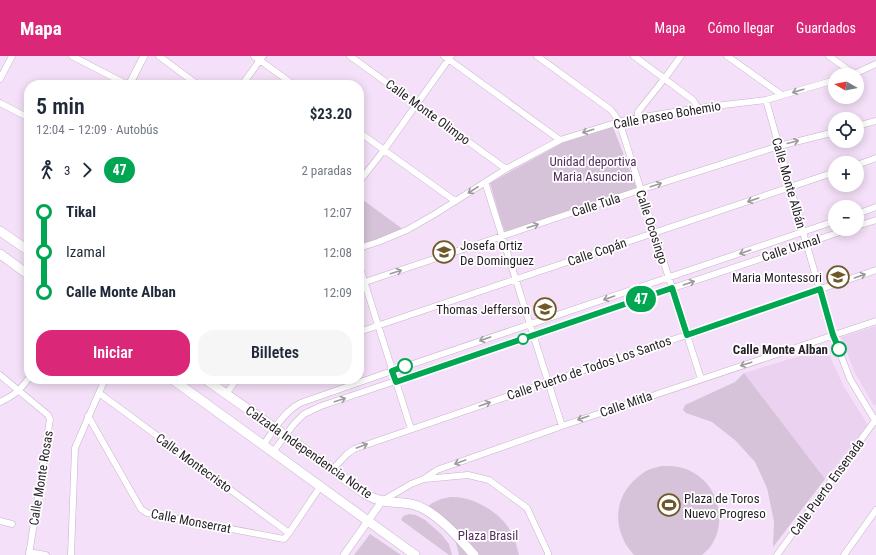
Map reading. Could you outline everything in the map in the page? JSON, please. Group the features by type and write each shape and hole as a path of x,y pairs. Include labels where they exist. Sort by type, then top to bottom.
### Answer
{"main road":[{"path":"0,231 24,248"},
{"path":"0,254 24,271"},
{"name":"Calzada Independencia Norte","path":"179,384 415,555"},
{"name":"Calzada Independencia Norte","path":"213,384 364,493 382,501 413,505 425,509 454,533 474,555"}],"street":[{"path":"0,79 12,56"},
{"path":"72,56 118,80"},
{"path":"131,80 144,56"},
{"path":"159,56 191,80"},
{"path":"254,56 261,58 288,80"},
{"name":"Calle Monte Olimpo","path":"350,56 506,168"},
{"path":"537,56 611,110 619,121"},
{"path":"634,56 693,100 698,108"},
{"path":"638,117 638,112 682,56"},
{"path":"727,56 782,95"},
{"path":"829,56 844,68"},
{"path":"364,176 417,104 448,57 560,140"},
{"path":"246,80 261,58"},
{"path":"864,70 876,64"},
{"name":"Calle Paseo Bohemio","path":"364,246 407,230 506,168 560,140 619,121 698,108 766,100 828,82"},
{"name":"Calle Monte Albán","path":"766,100 833,335 850,379 876,420"},
{"path":"0,104 24,116"},
{"name":"Calle Ocosingo","path":"619,121 701,379"},
{"path":"864,124 876,121"},
{"name":"Calle Tula","path":"364,282 640,190 779,146 828,134"},
{"path":"364,136 455,201"},
{"path":"864,162 876,158"},
{"name":"Calle Copán","path":"364,330 828,174"},
{"path":"485,182 562,426"},
{"path":"864,211 876,207"},
{"path":"864,224 876,220"},
{"name":"Calle Uxmal","path":"364,381 828,223"},
{"name":"Calle Uxmal","path":"273,452 294,424 304,414 321,406 828,236"},
{"name":"Calle Puerto de Todos Los Santos","path":"332,470 347,454 354,449 876,270"},
{"path":"364,288 378,326 411,429"},
{"name":"Calle Mitla","path":"382,501 411,484 424,479 437,470 562,426 876,321"},
{"path":"0,375 20,390"},
{"path":"0,402 12,396 20,390 24,384"},
{"path":"71,555 75,448 103,384"},
{"path":"226,394 233,384"},
{"name":"Calle Uxmal","path":"263,445 274,428 294,407 303,402 355,384"},
{"name":"Calle Monte Rosas","path":"20,390 48,415 50,419 29,554"},
{"name":"Calle Montecristo","path":"99,393 289,533"},
{"name":"Calle Monserrat","path":"88,416 143,511 280,538 284,538 289,533"},
{"name":"Calle Puerto Ensenada","path":"777,555 876,420"},
{"path":"424,479 468,476 489,480 527,508 549,554"},
{"path":"289,533 320,487"},
{"path":"344,555 382,501"},
{"path":"844,555 876,510"},
{"path":"0,521 12,524"},
{"path":"29,554 46,555"}],"shaded area":[{"path":"876,326 876,404 874,406 854,371 841,337"},
{"path":"826,348 844,387 868,425 825,479 744,373"}],"green space":[{"name":"Unidad deportiva Maria Asuncion","path":"613,127 637,189 505,232 490,183 562,143"},
{"path":"364,201 404,230 364,244"},
{"path":"744,373 825,479 773,547 774,521 767,488 755,462 736,441 712,422 686,413 683,410 685,405 735,382"},
{"name":"Plaza de Toros Nuevo Progreso","path":"661,466 678,467 690,471 703,479 715,496 718,506 719,526 716,537 711,546 702,555 634,555 625,543 621,533 618,514 623,495 628,487 643,473"},
{"name":"Plaza Brasil","path":"451,497 470,500 485,506 504,521 512,534 519,555 479,555 449,522 435,511 427,507 438,500"},
{"path":"409,514 416,515 425,520 441,534 449,544 452,555 449,555 401,520 403,516"},
{"path":"370,534 401,555 354,555"},
{"path":"455,539 468,555 459,555"}],"bus line":[{"name":"47","path":"405,366 392,371 396,382 672,288 687,335 820,289 833,335 839,349"}],"place":[{"name":"Josefa Ortiz De Dominguez","path":"444,252"},
{"name":"Maria Montessori","path":"838,277"},
{"name":"Thomas Jefferson","path":"545,309"},
{"name":"Calle Monte Alban","path":"839,349"},
{"name":"Plaza de Toros Nuevo Progreso","path":"669,505"}]}
